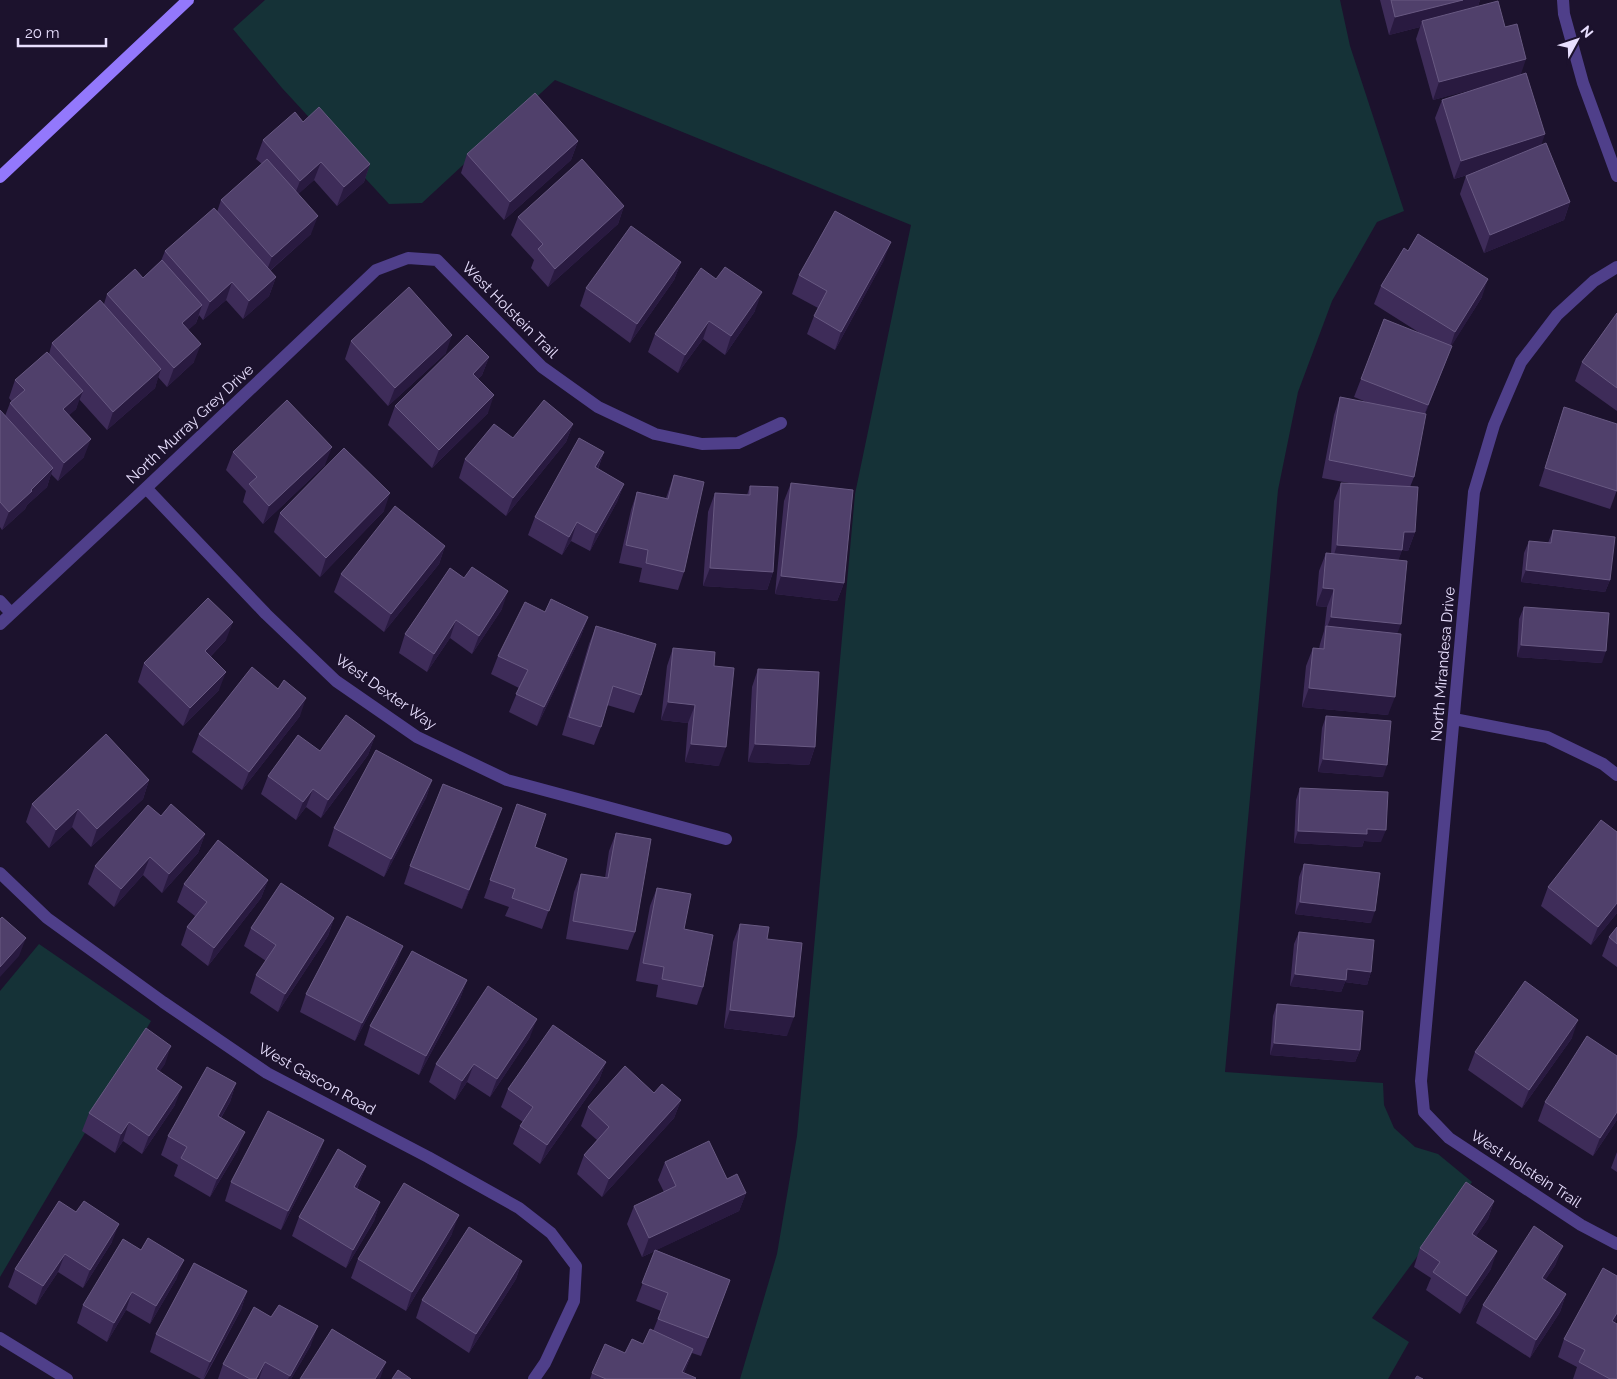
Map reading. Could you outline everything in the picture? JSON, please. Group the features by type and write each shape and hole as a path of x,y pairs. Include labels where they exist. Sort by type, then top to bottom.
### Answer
{"main road":[{"path":"0,177 188,0"}],"street":[{"path":"1562,0 1583,83 1617,176"},
{"name":"West Holstein Trail","path":"408,258 438,260 542,368 598,407 654,434 702,444 738,443 781,423"},
{"name":"North Murray Grey Drive","path":"0,624 376,270 408,258"},
{"name":"North Mirandesa Drive","path":"1424,1112 1421,1081 1474,492 1494,424 1521,362 1557,315 1594,281 1617,267"},
{"name":"West Dexter Way","path":"146,488 266,614 336,680 417,737 507,780 726,839"},
{"path":"0,601 11,613"},
{"path":"1454,719 1547,737 1603,764 1617,775"},
{"name":"West Gascon Road","path":"0,873 46,918 163,1002 268,1073 428,1157 519,1208 551,1233 576,1266 574,1301 544,1363 534,1379"},
{"name":"West Holstein Trail","path":"1424,1112 1449,1138 1581,1225 1617,1244"},
{"path":"0,1338 67,1379"}],"green space":[{"path":"265,0 1340,0 1350,46 1404,211 1377,222 1332,301 1298,392 1278,490 1225,1072 1383,1083 1384,1105 1394,1128 1415,1147 1438,1154 1472,1182 1372,1318 1409,1342 1388,1379 740,1379 777,1254 797,1136 855,494 911,225 555,80 422,203 389,204 282,88 233,29"},
{"path":"39,944 151,1021 0,1277 0,991"}],"building":[{"path":"1391,0 1463,0 1395,17"},
{"path":"1498,1 1505,27 1517,24 1526,59 1439,82 1422,21"},
{"path":"1526,73 1545,134 1461,161 1442,100"},
{"path":"535,93 578,141 510,202 467,154"},
{"path":"319,107 370,164 344,187 321,162 300,181 263,140 295,112 303,122"},
{"path":"1546,143 1570,202 1490,235 1466,176"},
{"path":"267,159 318,216 272,257 221,200"},
{"path":"582,159 624,206 555,269 538,249 543,244 518,217"},
{"path":"214,208 276,277 249,301 232,282 210,302 165,251"},
{"path":"835,211 891,242 841,332 814,316 827,291 799,275"},
{"path":"631,226 681,262 637,324 586,288"},
{"path":"1418,234 1488,279 1455,332 1381,286 1404,248 1408,251"},
{"path":"162,260 202,305 182,323 201,344 174,368 107,294 135,269 143,278"},
{"path":"725,267 762,292 731,336 709,321 685,355 655,334 701,268 716,279"},
{"path":"409,287 452,335 395,388 351,341"},
{"path":"100,300 161,369 113,412 52,343"},
{"path":"1617,313 1617,388 1582,362"},
{"path":"1384,319 1452,346 1428,405 1361,379"},
{"path":"467,335 489,357 473,374 494,395 439,450 395,406"},
{"path":"47,352 83,391 63,409 91,439 64,463 10,403 25,390 15,380"},
{"path":"1340,397 1426,414 1414,477 1329,460"},
{"path":"287,400 332,447 269,506 249,484 257,477 233,452"},
{"path":"544,400 573,424 513,498 465,459 494,424 513,438"},
{"path":"1564,407 1617,424 1617,491 1545,468"},
{"path":"0,410 53,468 9,512 0,502"},
{"path":"579,438 604,452 595,467 624,484 596,533 577,522 569,537 535,517"},
{"path":"344,448 390,493 326,558 280,513"},
{"path":"674,475 704,482 684,572 646,563 648,550 626,545 637,492 668,499"},
{"path":"791,483 853,490 844,583 781,576"},
{"path":"1341,483 1418,487 1415,532 1404,532 1402,550 1337,545"},
{"path":"750,486 778,487 773,572 710,568 715,493 750,495"},
{"path":"395,506 445,546 391,614 341,574"},
{"path":"1553,530 1615,537 1610,580 1526,570 1529,541 1551,543"},
{"path":"1326,553 1407,561 1401,624 1331,617 1334,589 1323,588"},
{"path":"472,567 508,591 479,636 456,620 434,654 405,634 450,568 464,578"},
{"path":"208,598 233,622 205,651 226,672 190,708 144,663"},
{"path":"551,599 588,617 544,707 516,694 528,670 498,656 525,602 545,612"},
{"path":"1524,607 1609,613 1606,651 1521,645"},
{"path":"596,626 656,644 641,695 613,686 601,727 569,717"},
{"path":"1326,626 1401,634 1395,697 1309,688 1313,648 1324,649"},
{"path":"673,648 715,652 714,666 734,668 726,747 691,744 695,705 668,702"},
{"path":"252,667 278,689 284,680 306,698 249,772 199,734"},
{"path":"758,669 819,672 815,747 755,744"},
{"path":"346,715 375,736 328,800 313,789 303,802 268,776 298,735 320,751"},
{"path":"1326,716 1391,721 1387,765 1323,759"},
{"path":"106,734 149,780 97,829 78,809 56,830 32,804"},
{"path":"376,750 432,780 391,859 334,828"},
{"path":"443,784 502,808 469,890 410,866"},
{"path":"1300,788 1388,792 1386,830 1367,829 1367,834 1298,831"},
{"path":"171,804 205,834 169,874 150,857 121,889 95,866 148,805 161,816"},
{"path":"517,804 546,814 535,847 567,859 549,911 512,898 515,889 490,880"},
{"path":"1601,820 1617,832 1617,903 1598,927 1548,887"},
{"path":"616,833 651,839 635,932 573,921 581,874 608,878"},
{"path":"218,840 268,880 214,948 187,927 207,902 184,884"},
{"path":"1304,864 1380,873 1375,911 1300,902"},
{"path":"281,883 334,918 285,994 256,975 276,945 251,928"},
{"path":"657,888 691,894 684,929 713,935 703,987 662,979 664,967 643,963"},
{"path":"347,916 403,946 362,1023 306,994"},
{"path":"2,917 26,938 0,967 0,919"},
{"path":"740,924 769,927 767,939 802,943 794,1017 730,1010"},
{"path":"1617,927 1617,944 1609,937"},
{"path":"1299,932 1374,940 1371,972 1347,969 1346,980 1295,974"},
{"path":"412,951 467,980 426,1056 370,1026"},
{"path":"1525,981 1578,1020 1529,1090 1475,1052"},
{"path":"488,986 537,1019 497,1079 474,1064 462,1081 436,1064"},
{"path":"1277,1004 1363,1011 1360,1050 1274,1043"},
{"path":"553,1025 606,1062 547,1145 520,1126 533,1107 508,1089"},
{"path":"146,1028 171,1046 156,1069 182,1087 149,1136 129,1122 121,1134 89,1113"},
{"path":"1587,1036 1617,1056 1617,1112 1600,1138 1545,1102"},
{"path":"625,1066 654,1093 662,1084 681,1100 609,1179 584,1155 609,1127 588,1107"},
{"path":"207,1067 236,1083 218,1116 245,1132 217,1179 181,1158 187,1147 168,1136"},
{"path":"268,1111 324,1140 288,1211 231,1182"},
{"path":"709,1141 727,1179 737,1174 746,1193 649,1238 634,1206 676,1186 665,1162"},
{"path":"338,1149 366,1166 354,1187 380,1202 353,1250 299,1217"},
{"path":"1466,1182 1494,1201 1472,1234 1497,1251 1467,1296 1433,1272 1440,1262 1420,1248"},
{"path":"404,1183 459,1215 412,1292 358,1259"},
{"path":"59,1201 76,1212 84,1201 119,1224 90,1270 65,1254 43,1286 15,1269"},
{"path":"1534,1226 1563,1246 1542,1278 1566,1294 1536,1340 1483,1305"},
{"path":"469,1227 522,1261 476,1334 422,1300"},
{"path":"148,1238 184,1260 156,1306 132,1292 114,1323 83,1305 123,1239 141,1250"},
{"path":"655,1250 730,1280 708,1338 658,1319 668,1293 642,1283"},
{"path":"194,1263 247,1291 210,1362 156,1334"},
{"path":"1603,1268 1617,1276 1617,1313 1612,1321 1617,1324 1617,1379 1610,1379 1579,1362 1585,1350 1564,1339"},
{"path":"279,1305 318,1326 290,1376 265,1362 256,1379 250,1379 223,1364 254,1307 271,1317"},
{"path":"332,1329 386,1362 375,1379 300,1379"},
{"path":"650,1329 693,1349 682,1372 695,1379 606,1379 592,1373 605,1344 625,1353 632,1339 643,1344"},
{"path":"398,1370 411,1379 392,1379"}]}
